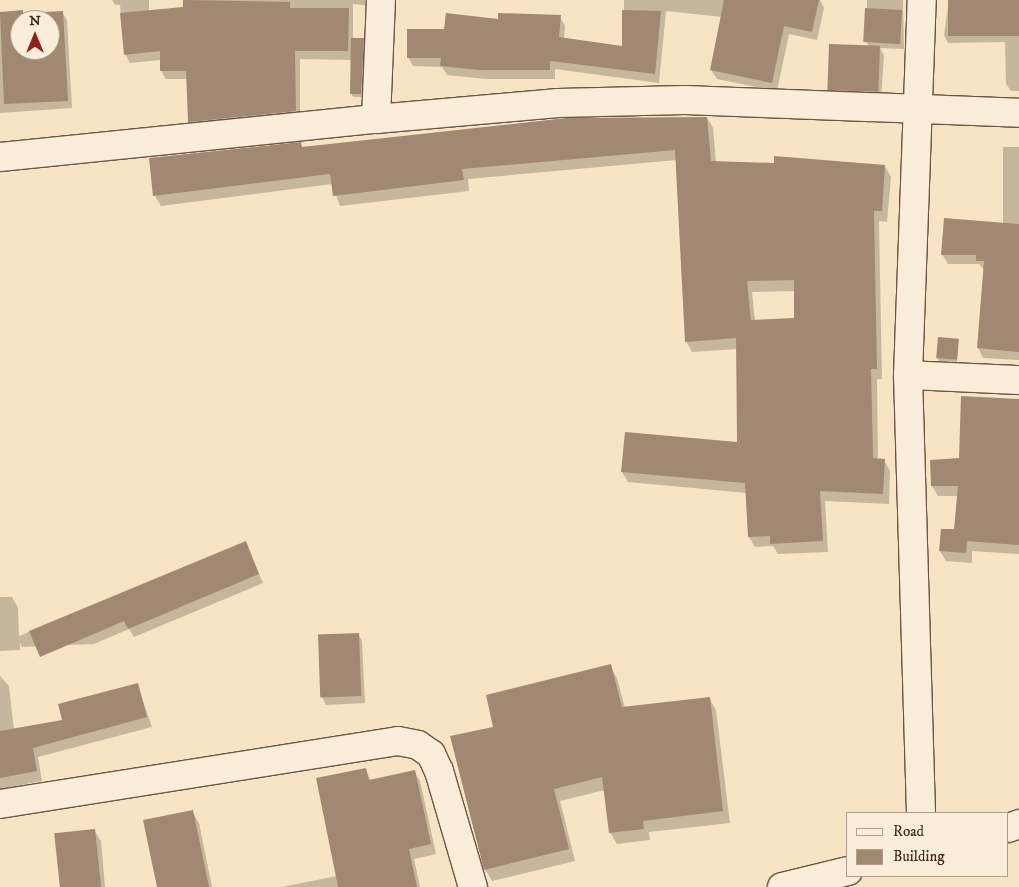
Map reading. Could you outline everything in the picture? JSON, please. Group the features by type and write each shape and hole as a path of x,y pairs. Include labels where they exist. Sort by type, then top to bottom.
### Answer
{"street":[{"path":"376,119 381,0"},
{"path":"921,812 908,375 922,0"},
{"path":"0,158 376,119 558,103 685,100 918,107 1019,113"},
{"path":"908,375 1019,380"},
{"path":"0,804 398,741 418,745 430,754 439,771 473,887"},
{"path":"782,887 846,871"}],"building":[{"path":"183,0 290,2 290,8 349,8 348,51 295,51 296,111 188,122 186,71 160,71 160,51 124,55 120,13 183,7"},
{"path":"724,0 819,0 812,32 784,26 772,83 710,70"},
{"path":"948,0 1019,0 1019,36 948,36"},
{"path":"865,8 902,10 900,44 863,42"},
{"path":"622,10 661,11 655,74 550,61 550,70 479,70 440,66 441,58 407,58 407,29 444,29 446,13 498,19 498,13 561,15 559,37 622,46"},
{"path":"10,11 10,60 60,60 60,11 63,11 68,101 4,104 0,12"},
{"path":"351,38 364,38 361,94 350,94"},
{"path":"829,44 880,46 878,92 827,90"},
{"path":"707,117 711,161 774,163 774,156 885,165 882,211 874,211 877,369 871,369 873,458 885,459 883,494 820,491 823,541 770,544 770,536 748,537 745,483 621,472 625,432 737,442 736,338 685,342 675,150 462,169 464,180 333,196 330,174 153,196 149,158 301,142 302,147 567,118","holes":["794,280 794,318 751,320 747,281"]},
{"path":"944,218 1019,224 1019,352 977,348 984,261 976,261 976,255 941,255"},
{"path":"938,337 959,339 957,360 936,358"},
{"path":"961,396 1019,399 1019,545 967,541 966,553 939,551 941,529 954,529 958,486 931,486 930,460 959,458"},
{"path":"246,541 259,574 128,629 124,621 40,657 29,631"},
{"path":"359,633 361,696 320,697 318,634"},
{"path":"611,664 622,707 710,697 723,811 643,821 644,829 609,833 602,777 554,789 569,849 484,870 450,736 493,727 486,695"},
{"path":"138,683 147,717 33,748 37,771 0,778 0,731 62,720 58,704"},
{"path":"366,768 369,780 415,770 431,844 409,849 417,887 338,887 316,778"},
{"path":"193,810 209,887 157,887 143,820"},
{"path":"95,829 101,887 60,887 54,833"}]}
